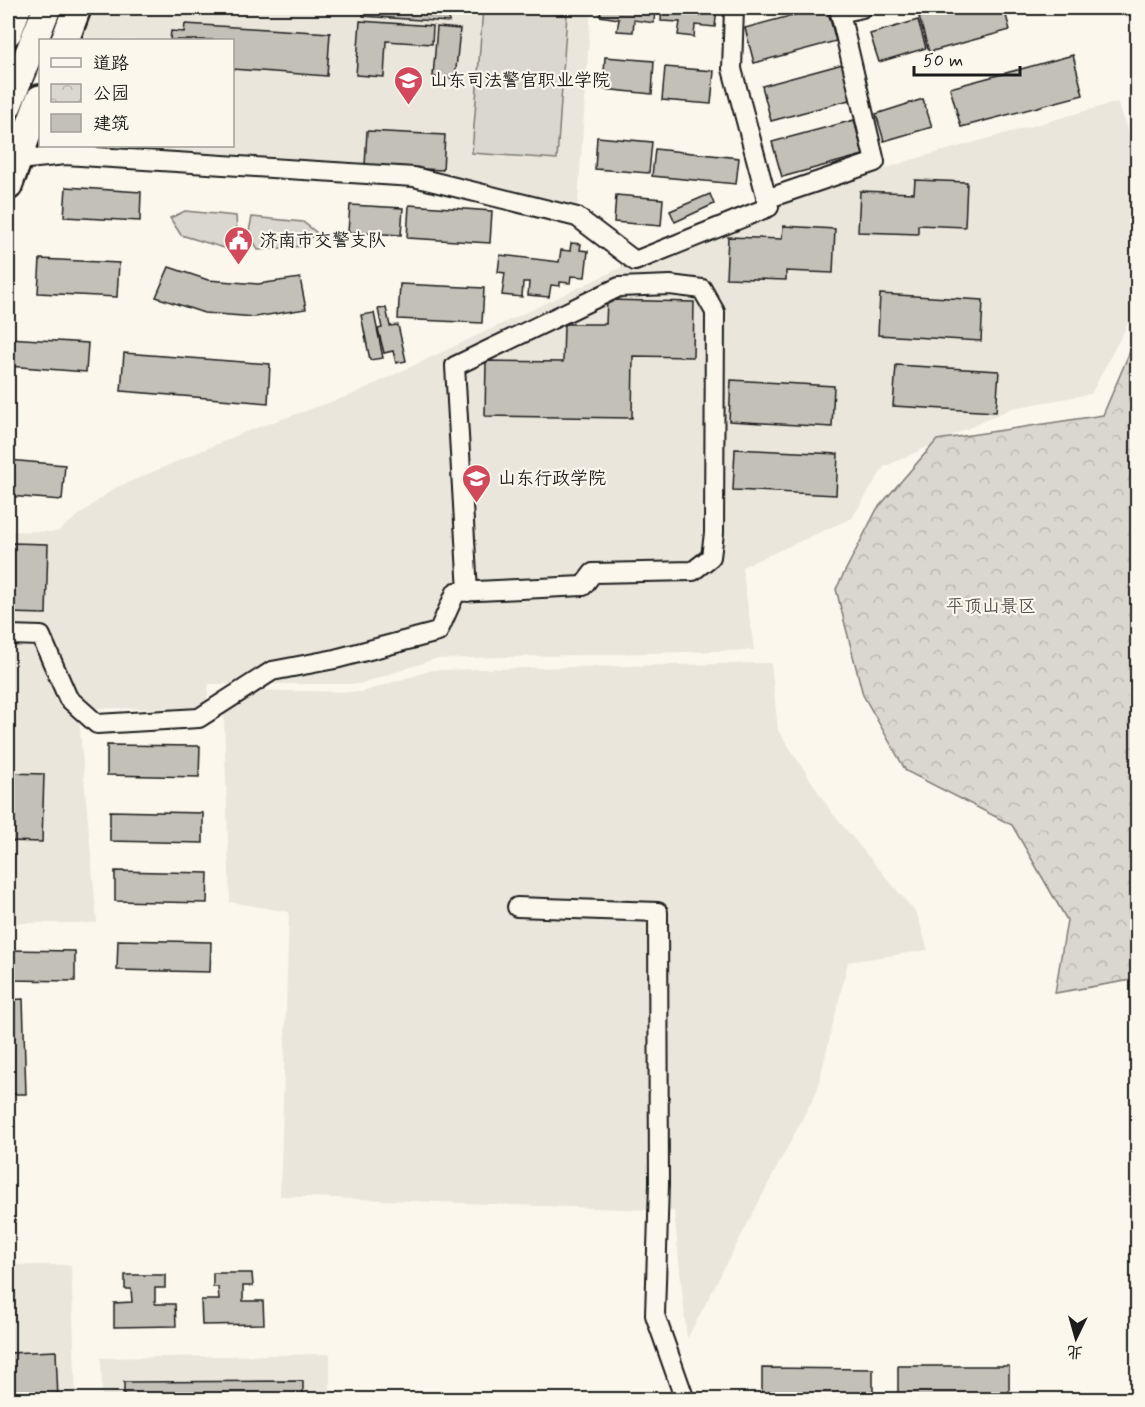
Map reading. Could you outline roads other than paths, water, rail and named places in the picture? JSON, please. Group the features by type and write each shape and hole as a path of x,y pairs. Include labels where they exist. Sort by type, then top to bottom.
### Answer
{"highway":[{"path":"8,32 17,8"},
{"path":"8,105 47,8"},
{"path":"65,39 77,8"},
{"path":"8,186 12,160 39,101"}],"street":[{"path":"12,160 65,154 414,177 577,217 635,261 769,207 732,69 734,8"},
{"path":"766,199 875,162 840,13 862,8"},
{"path":"8,635 42,636 68,698 97,724 199,718 272,670 335,659 438,632 456,592 468,592 583,586 593,573 693,571 711,557 714,533 715,312 702,289 670,285 619,287 455,366 468,592"},
{"path":"517,907 658,912 659,1184 655,1315 685,1400"}],"place":[{"name":"山东司法警官职业学院","path":"409,106"},
{"name":"济南市交警支队","path":"239,266"},
{"name":"山东行政学院","path":"477,504"}],"park label":[{"name":"平顶山景区","path":"991,606"}]}
